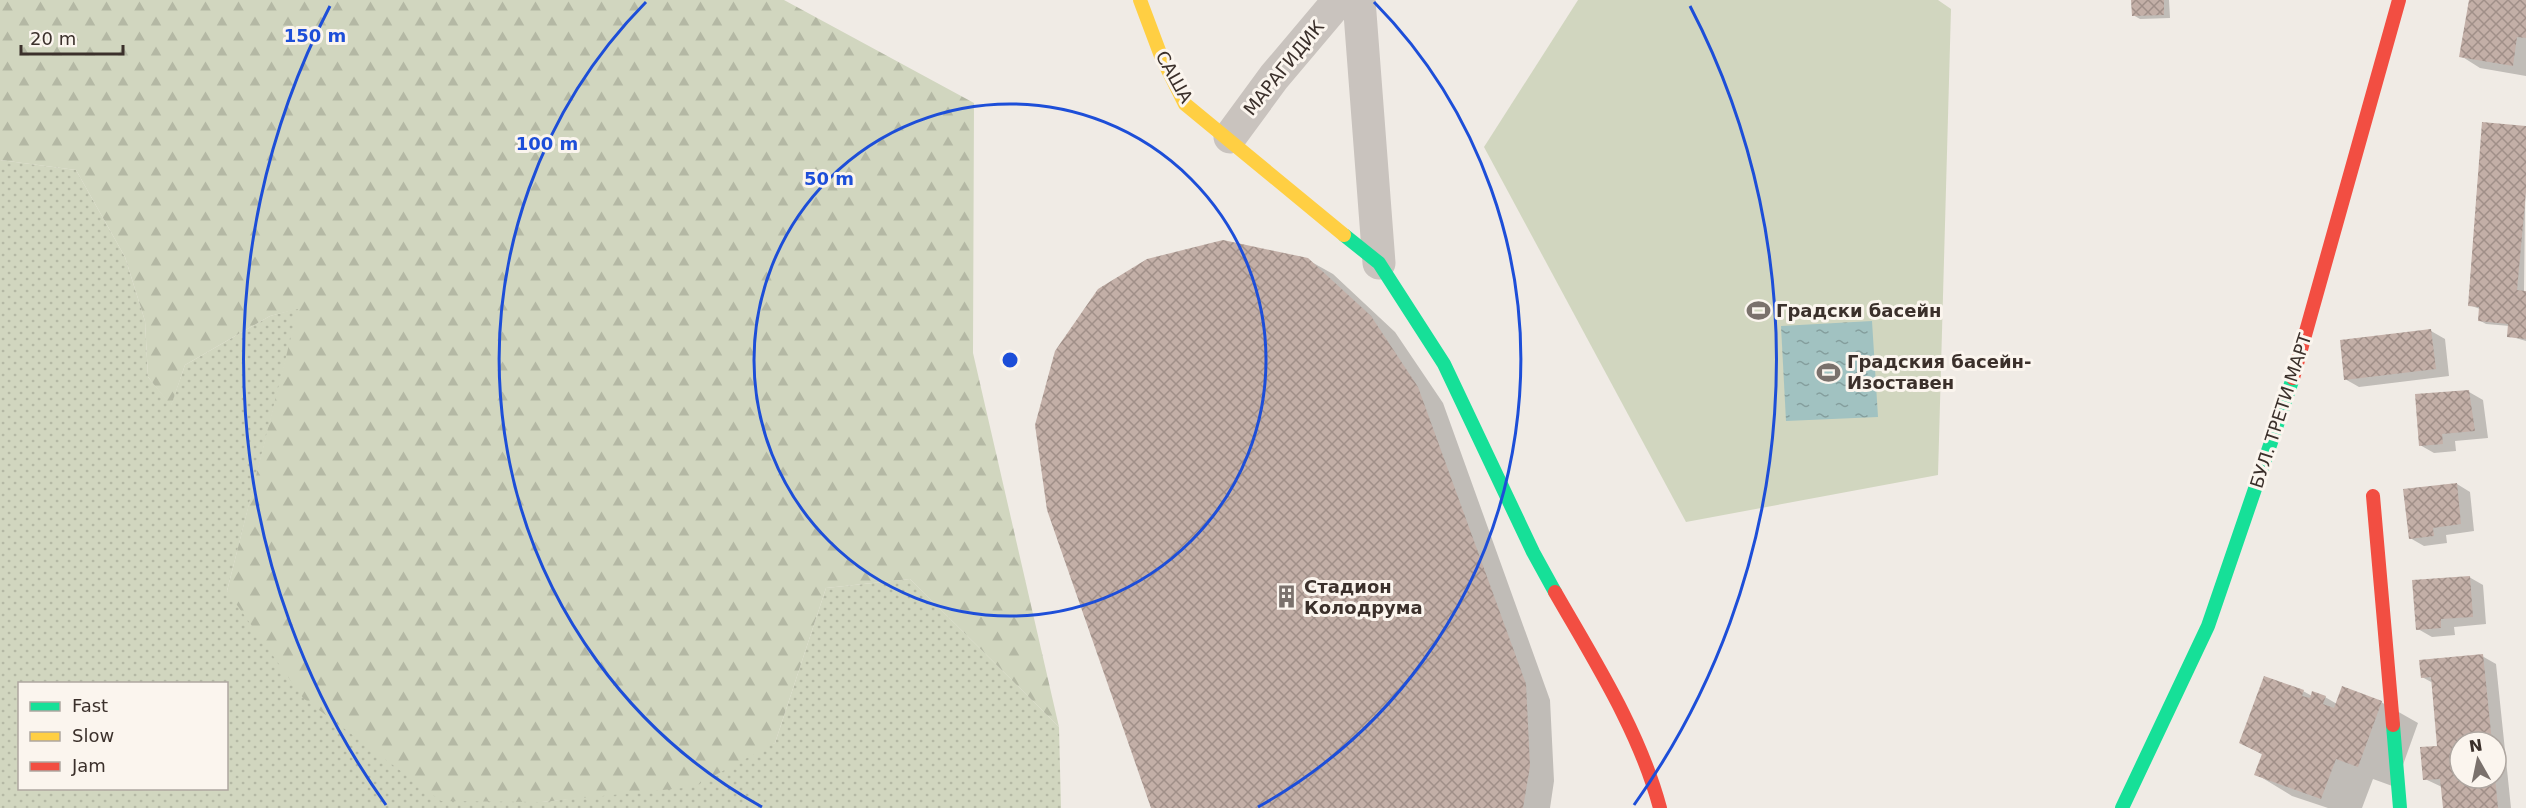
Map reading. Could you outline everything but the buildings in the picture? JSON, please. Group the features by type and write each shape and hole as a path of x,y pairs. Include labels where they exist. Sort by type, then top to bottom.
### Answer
{"street":[{"name":"САША","path":"1140,0 1161,56 1185,104 1230,137 1379,263 1444,364 1533,552 1624,713 1649,767 1660,808"},
{"name":"МАРАГИДИК","path":"1230,137 1274,77 1339,0"},
{"path":"1359,0 1379,263"},
{"name":"БУЛ. ТРЕТИ МАРТ","path":"2122,808 2208,626 2286,404 2399,0"},
{"path":"2373,496 2400,808"}],"green space":[{"path":"0,0 784,0 974,103 973,353 1059,727 910,579 826,588 775,743 693,787 542,802 441,801 303,698 227,591 298,309 270,316 185,365 171,406 148,377 145,321 125,257 76,170 0,160"},
{"name":"Градски басейн","path":"1578,0 1938,0 1951,9 1938,475 1686,522 1484,147"},
{"path":"0,160 76,170 125,257 145,321 148,377 171,405 185,365 270,316 299,308 227,591 542,802 602,795 775,743 826,588 910,579 1059,727 1061,808 0,808"}],"water":[{"name":"Градския басейн- Изоставен","path":"1872,321 1878,417 1786,421 1781,326"}],"traffic: fast":[{"path":"1344,235 1379,263 1444,364 1533,552 1555,592"},
{"path":"2122,808 2208,626 2293,378"},
{"path":"2393,725 2400,808"}],"traffic: slow":[{"path":"1140,0 1161,56 1185,104 1344,235"}],"traffic: jam":[{"path":"2293,378 2399,0"},
{"path":"2373,496 2393,725"},
{"path":"1555,592 1615,697 1640,751 1660,808"}],"place":[{"name":"Градски басейн","path":"1758,311"},
{"name":"Градския басейн- Изоставен","path":"1829,372"},
{"name":"Стадион Колодрума","path":"1286,597"}]}
